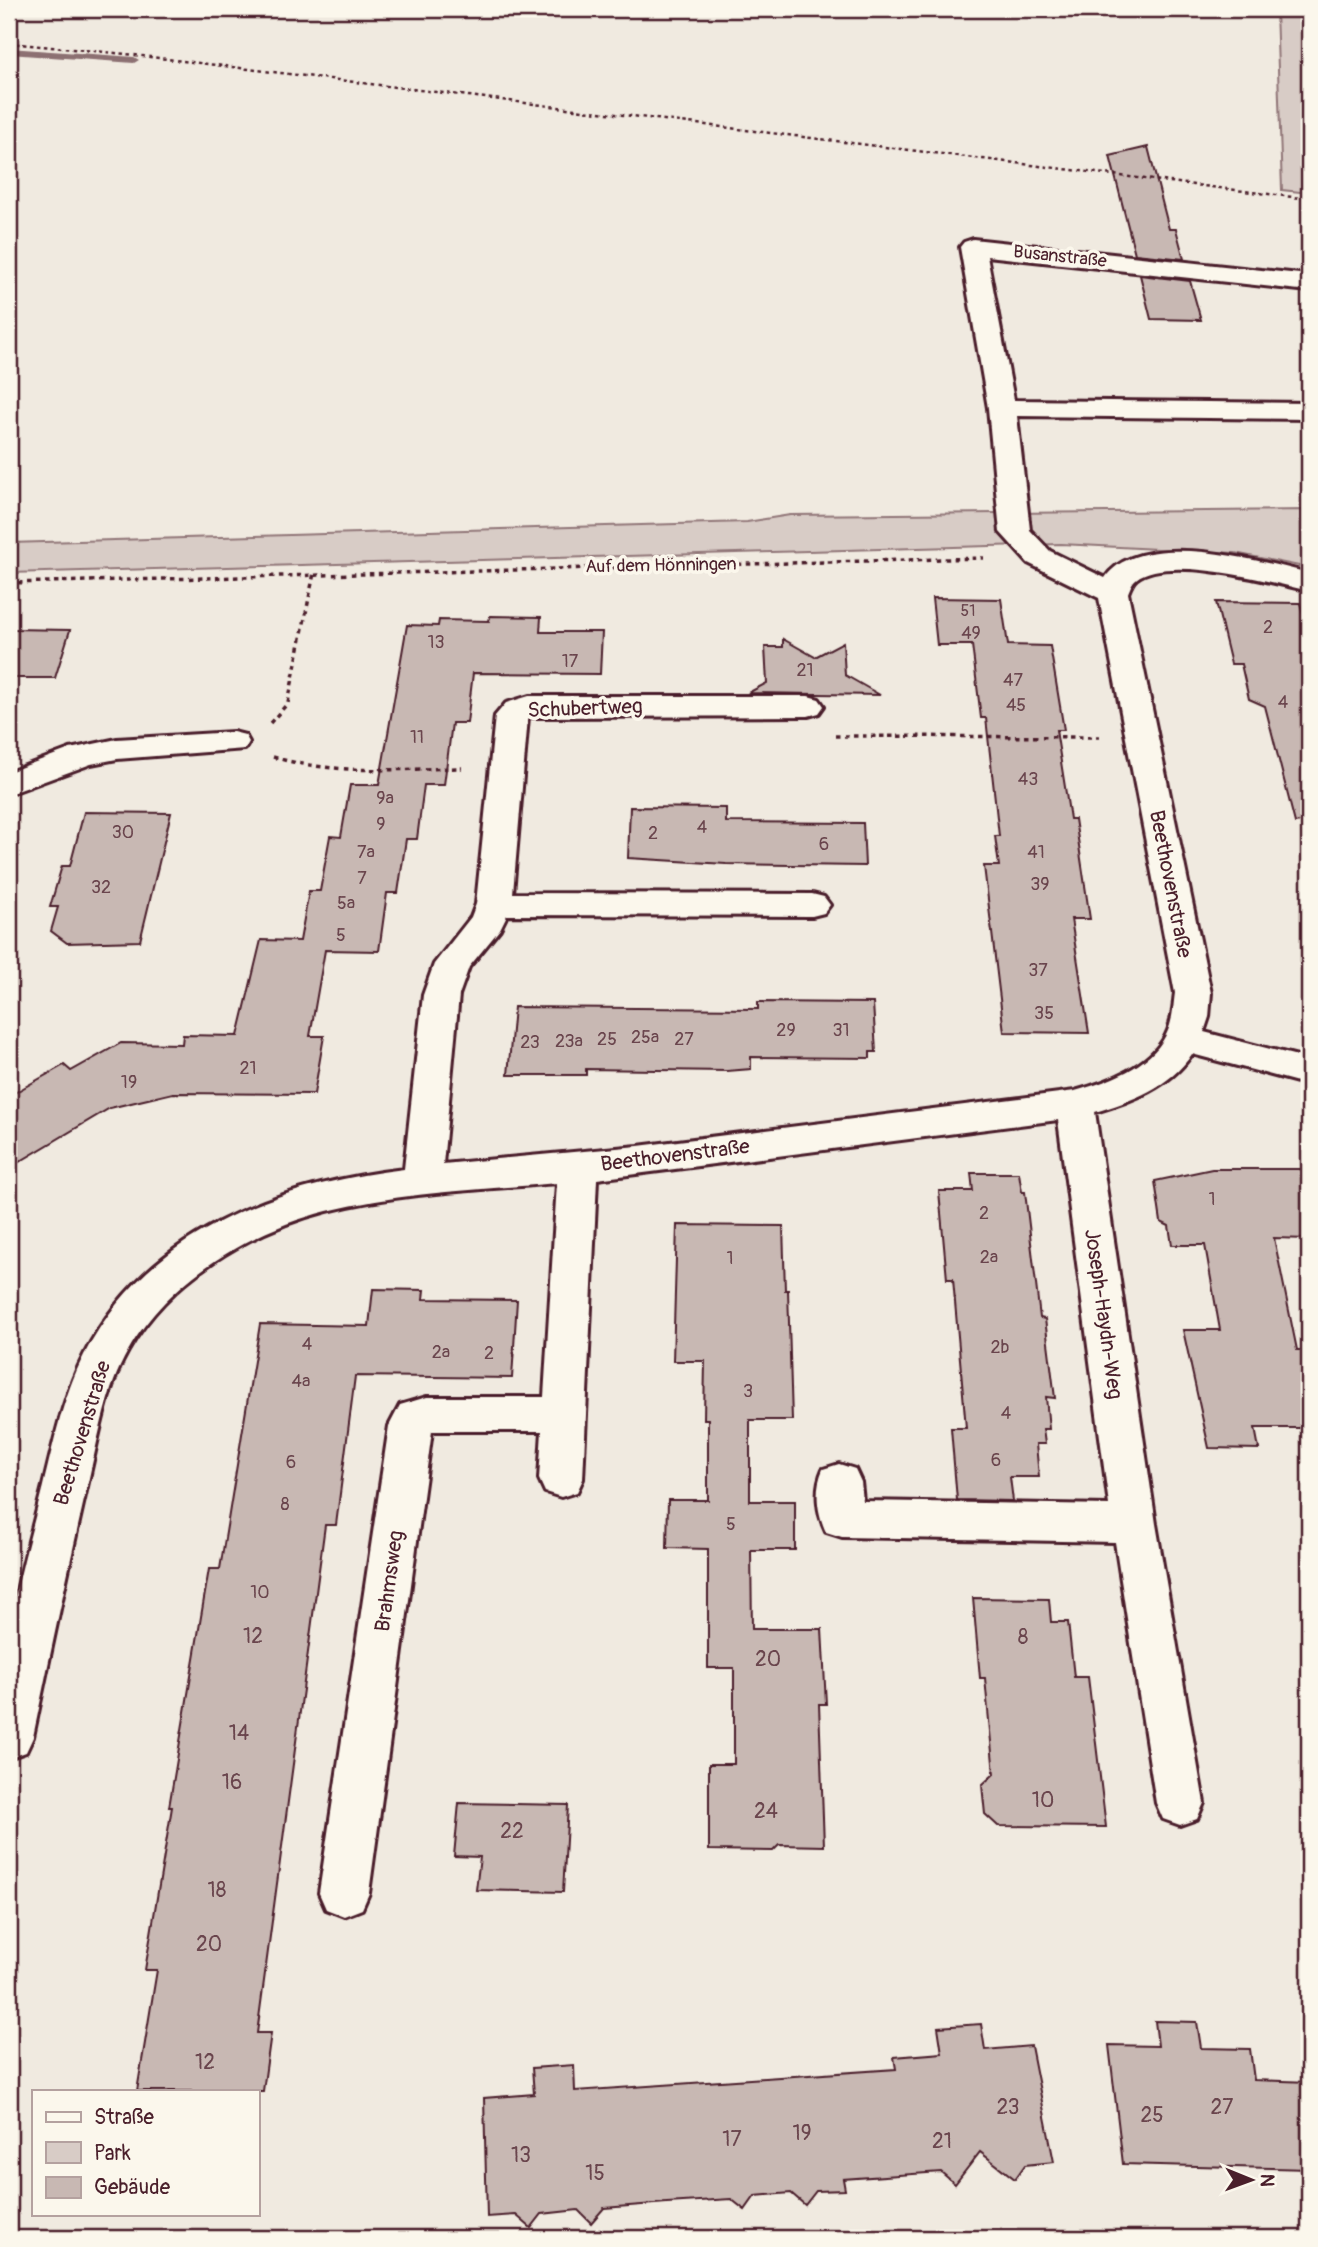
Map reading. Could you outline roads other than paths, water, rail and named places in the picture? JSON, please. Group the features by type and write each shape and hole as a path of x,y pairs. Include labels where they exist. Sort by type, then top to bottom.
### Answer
{"street":[{"name":"Busanstraße","path":"1125,580 1039,557 1015,532 1002,408 973,247 1309,283"},
{"path":"1002,408 1309,411"},
{"path":"1125,580 1164,560 1182,560 1238,567 1309,582"},
{"name":"Beethovenstraße","path":"9,1737 81,1425 109,1346 124,1323 173,1271 205,1246 236,1229 295,1205 336,1195 1075,1104 1103,1098 1140,1080 1170,1059 1184,1039 1194,1012 1193,993 1142,737 1125,580"},
{"name":"Schubertweg","path":"422,1183 440,995 452,964 487,921 494,904 512,716 517,710 528,706 808,706"},
{"path":"9,784 82,756 117,749 233,742"},
{"path":"494,904 812,905"},
{"path":"1184,1039 1309,1072"},
{"name":"Joseph-Haydn-Weg","path":"1075,1104 1134,1524 1180,1802"},
{"path":"561,1479 578,1167"},
{"name":"Brahmsweg","path":"344,1893 411,1426 415,1417 427,1414 564,1414"},
{"path":"839,1482 842,1519 1134,1524"}],"waterway":[{"path":"9,51 134,60"}]}
